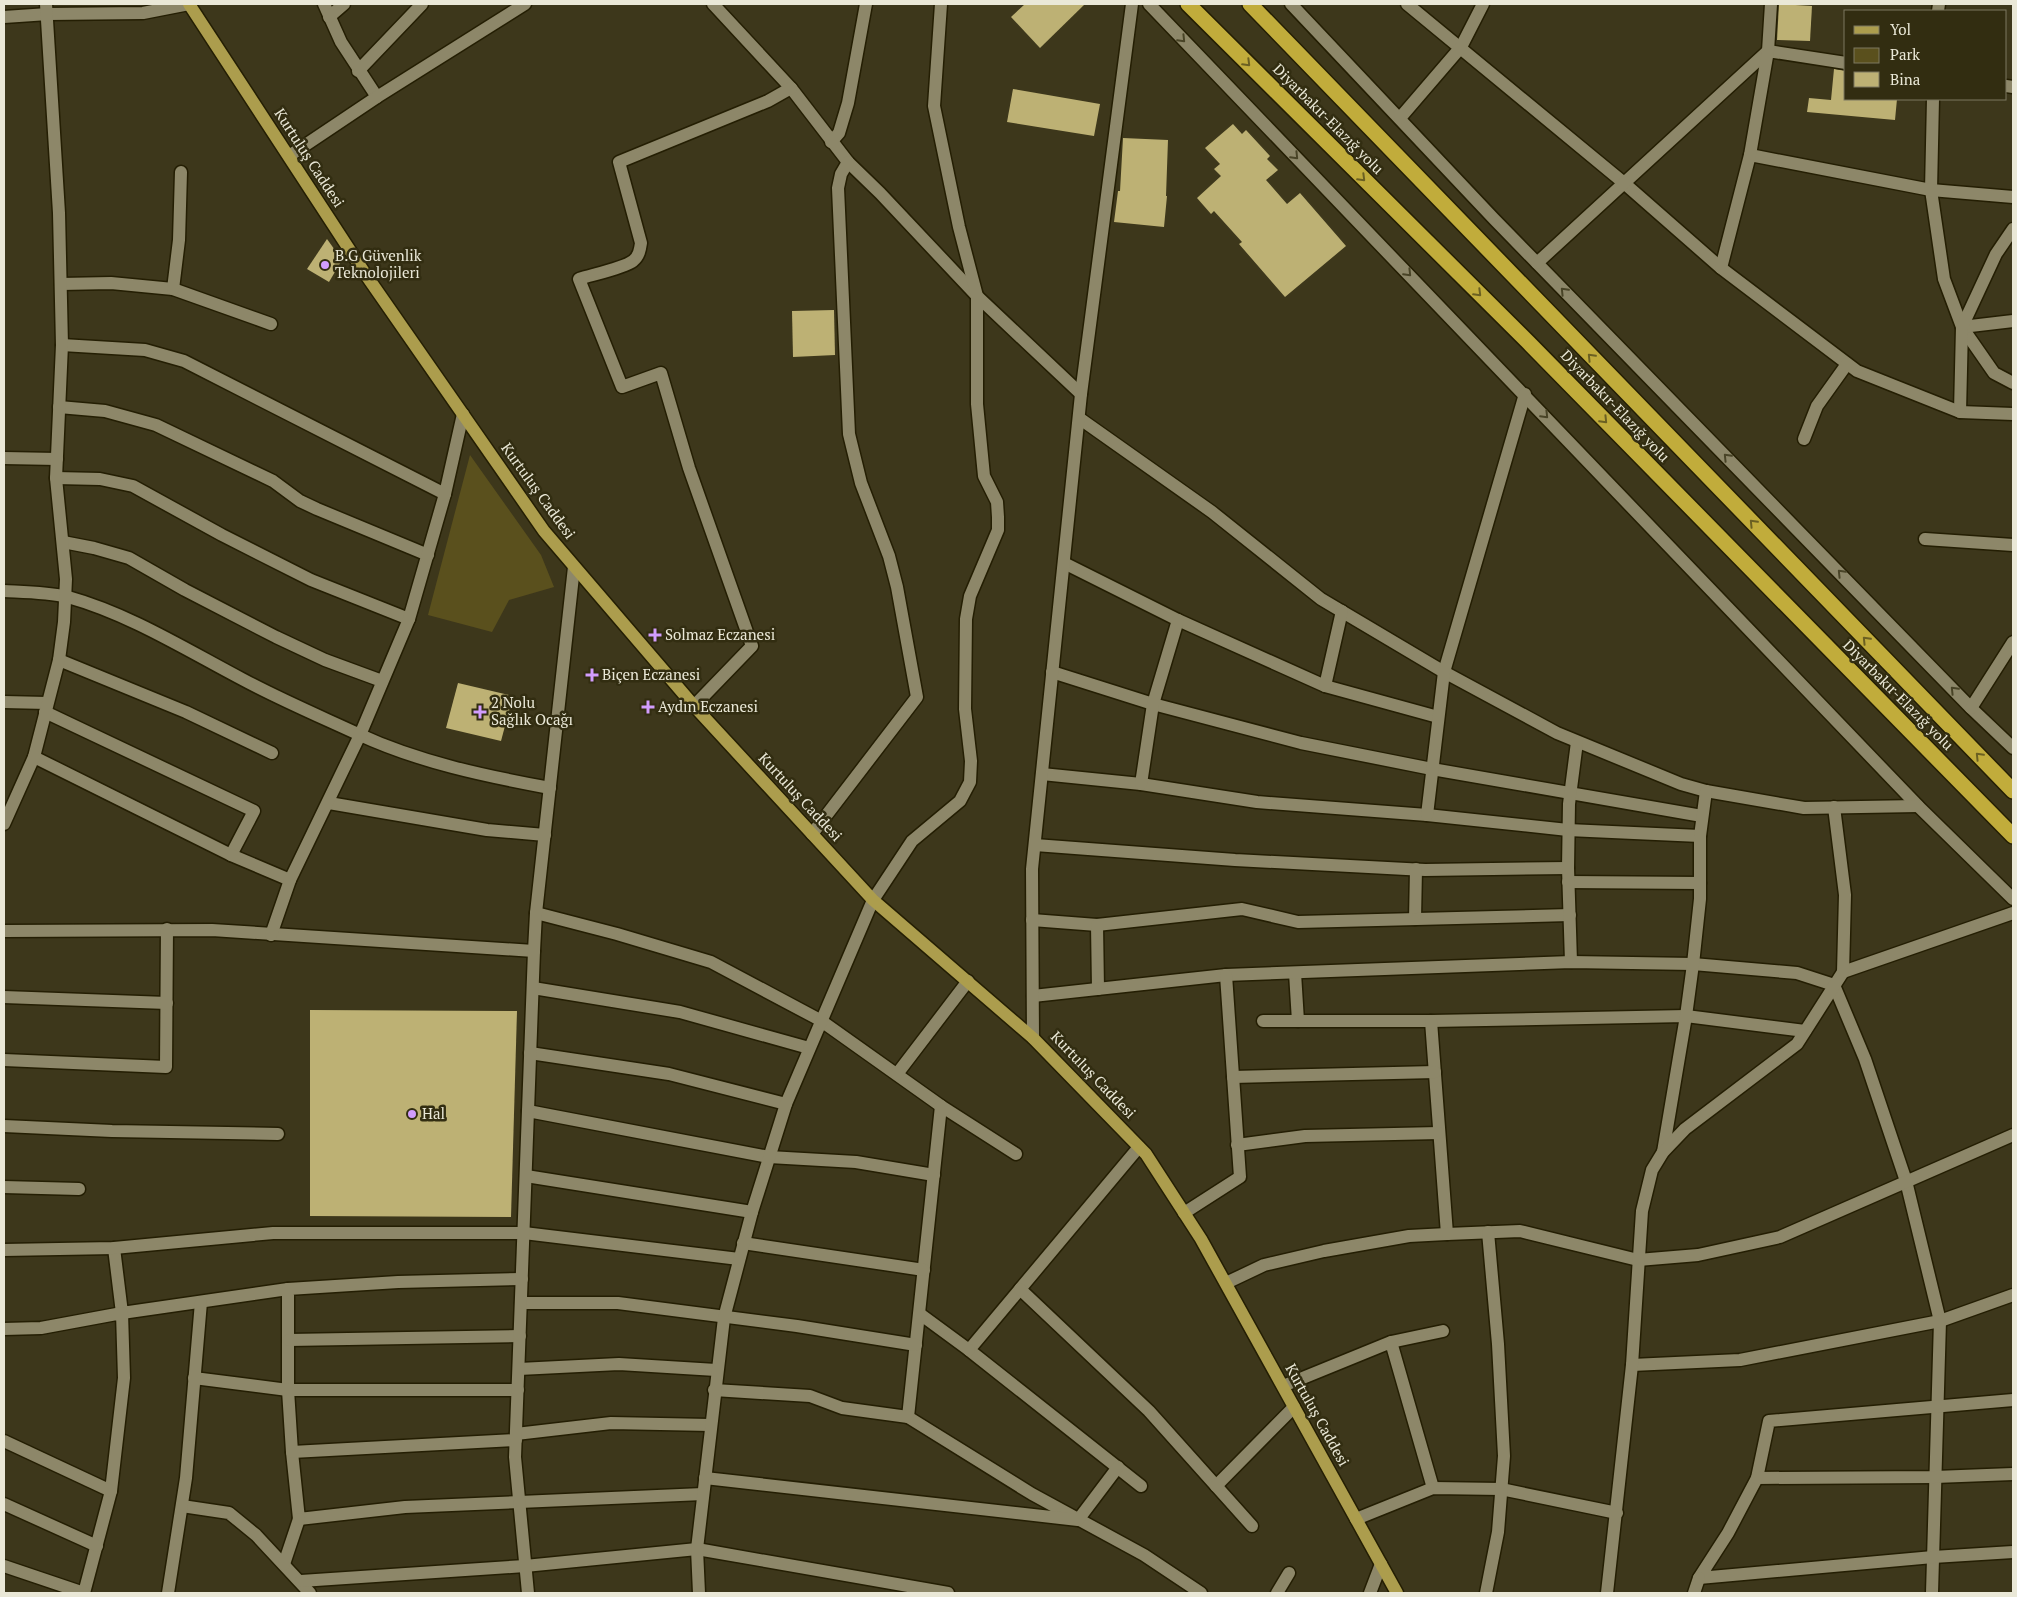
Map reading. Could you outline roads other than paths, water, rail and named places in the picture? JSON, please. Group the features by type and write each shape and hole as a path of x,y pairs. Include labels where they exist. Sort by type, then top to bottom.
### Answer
{"highway":[{"name":"Diyarbakır-Elazığ yolu","path":"1188,4 1528,342 2013,836"},
{"name":"Diyarbakır-Elazığ yolu","path":"1250,4 2013,792"}],"main road":[{"name":"Kurtuluş Caddesi","path":"189,4 366,275 544,531 694,706 873,900 1033,1038 1146,1154 1226,1283 1397,1593"}],"street":[{"path":"4,17 47,9 143,13 189,4"},
{"path":"324,4 341,42 358,71 377,97"},
{"path":"329,16 344,4"},
{"path":"358,71 422,4"},
{"path":"289,156 377,97 525,4"},
{"path":"714,4 791,88 848,162 978,296 1081,394"},
{"path":"831,142 839,133 848,103 866,4"},
{"path":"699,1593 697,1549 716,1370 724,1318 743,1243 786,1104 820,1020 873,900 912,842 960,801 970,782 971,761 966,709 966,619 970,596 998,530 998,517 997,502 984,476 977,404 978,296 959,227 934,106 941,4"},
{"path":"1033,1038 1032,869 1034,844 1081,394 1132,4"},
{"path":"1149,4 1918,806 2013,899"},
{"path":"1291,4 1537,262 1971,708 2013,748"},
{"path":"1407,4 1624,183 1721,268 1857,371 1960,412 2013,414"},
{"path":"1400,118 1461,47 1483,4"},
{"path":"1721,268 1750,155 1768,51 1771,4"},
{"path":"4,824 34,757 58,660 66,597 63,542 56,478 62,345 59,213 47,9"},
{"path":"1537,262 1768,51"},
{"path":"1768,51 1844,63"},
{"path":"694,706 752,646 689,468 660,372 622,387 579,279 628,264 638,255 641,243 619,162 768,101 791,88"},
{"path":"1933,100 1931,190 1944,279 1962,328 1994,373 2013,383"},
{"path":"1750,155 1931,190 2013,196"},
{"path":"812,834 917,697 897,587 889,556 861,483 849,434 838,188 841,174 848,162"},
{"path":"173,289 179,240 181,172"},
{"path":"1960,412 1962,328 1996,254 2013,229"},
{"path":"60,284 111,283 173,289 271,324"},
{"path":"1962,328 2013,322"},
{"path":"62,345 145,350 184,361 445,494"},
{"path":"1804,439 1817,406 1847,364"},
{"path":"1427,815 1444,672 1525,394"},
{"path":"59,407 105,411 156,425 273,481 300,500 317,509 428,555"},
{"path":"271,935 290,880 329,803 360,735 408,619 445,494 463,414"},
{"path":"1079,418 1212,512 1321,599 1444,672 1557,733 1681,784 1706,791 1804,808 1918,806"},
{"path":"4,458 57,459"},
{"path":"56,478 100,479 133,486 222,535 311,580 408,619"},
{"path":"1925,539 2013,545"},
{"path":"63,542 130,558 185,590 276,637 325,660 382,681"},
{"path":"1064,563 1178,620 1325,686 1438,717"},
{"path":"528,1593 516,1457 516,1437 534,951 536,913 574,567"},
{"path":"4,591 66,597 126,618 252,684 360,735 449,766 550,788"},
{"path":"1325,686 1342,611"},
{"path":"1141,784 1153,704 1178,620"},
{"path":"1971,708 2013,642"},
{"path":"58,660 186,712 272,753"},
{"path":"1052,672 1153,704 1301,742 1432,769 1702,816"},
{"path":"4,702 46,708 254,811 231,855"},
{"path":"1572,962 1568,882 1568,830 1570,794 1577,742"},
{"path":"34,757 231,855 290,880"},
{"path":"1042,774 1141,784 1257,802 1427,815 1568,830 1700,836"},
{"path":"1663,1152 1686,1016 1700,899 1700,836 1706,791"},
{"path":"329,803 487,830 545,835"},
{"path":"1607,1593 1632,1366 1642,1211 1652,1170 1663,1152 1685,1129 1797,1044 1843,972 1845,895 1834,807"},
{"path":"1034,844 1235,860 1416,869 1568,868"},
{"path":"1415,919 1416,869"},
{"path":"1568,882 1700,883"},
{"path":"1032,920 1097,925 1242,909 1298,922 1570,915"},
{"path":"536,913 710,962 820,1020 941,1106 1016,1154"},
{"path":"1843,972 2013,913"},
{"path":"1097,925 1098,989"},
{"path":"4,931 167,929 534,951"},
{"path":"4,1060 166,1068 167,929"},
{"path":"1033,996 1226,975 1572,962 1692,964 1797,973 1834,985 1865,1059 1906,1181 1940,1321 1932,1593"},
{"path":"1295,973 1298,1021"},
{"path":"1184,1213 1240,1177 1226,975"},
{"path":"897,1074 968,981"},
{"path":"533,988 680,1012 809,1048"},
{"path":"4,997 166,1003"},
{"path":"1263,1021 1431,1021 1686,1016 1805,1030"},
{"path":"1431,1021 1447,1234"},
{"path":"530,1053 668,1074 786,1104"},
{"path":"1233,1077 1435,1072"},
{"path":"908,1417 941,1106"},
{"path":"528,1111 769,1157 856,1162 934,1175"},
{"path":"4,1126 112,1131 278,1134"},
{"path":"1238,1145 1305,1136 1439,1133"},
{"path":"1226,1283 1264,1265 1324,1251 1409,1236 1520,1230 1638,1260 1698,1256 1780,1237 2013,1136"},
{"path":"969,1350 1139,1147"},
{"path":"526,1176 752,1212"},
{"path":"4,1187 79,1189"},
{"path":"1486,1593 1498,1532 1504,1456 1498,1344 1488,1232"},
{"path":"4,1250 114,1248 273,1233 524,1233 739,1259"},
{"path":"743,1243 924,1270"},
{"path":"4,1566 84,1593 111,1491 124,1378 122,1313 114,1248"},
{"path":"4,1329 40,1328 122,1313 288,1289 398,1282 522,1279"},
{"path":"284,1564 299,1519 288,1390 288,1289"},
{"path":"1020,1289 1149,1411 1252,1526"},
{"path":"1632,1366 1740,1360 1940,1321 2013,1295"},
{"path":"168,1593 186,1478 201,1302"},
{"path":"521,1303 618,1303 797,1326 916,1345"},
{"path":"920,1314 969,1350 1141,1486"},
{"path":"1283,1386 1391,1342 1444,1331"},
{"path":"289,1340 520,1336"},
{"path":"1391,1342 1433,1488"},
{"path":"518,1369 619,1364 716,1370"},
{"path":"194,1378 288,1390 518,1390"},
{"path":"714,1390 810,1396 842,1408 908,1417 1032,1494 1144,1556 1201,1593"},
{"path":"1694,1593 1699,1578 1728,1533 1757,1478 1769,1420 2013,1400"},
{"path":"1216,1486 1294,1407"},
{"path":"292,1452 516,1437 610,1423 710,1425"},
{"path":"4,1441 111,1491"},
{"path":"1078,1520 1118,1467"},
{"path":"1757,1478 1935,1477 2013,1474"},
{"path":"705,1478 1078,1520"},
{"path":"1356,1519 1433,1488 1502,1489 1617,1513"},
{"path":"299,1519 405,1507 703,1494"},
{"path":"4,1504 96,1546"},
{"path":"182,1506 229,1513 256,1534 310,1593"},
{"path":"300,1581 525,1566 697,1549 948,1593"},
{"path":"1699,1578 1933,1557 2013,1552"},
{"path":"1370,1593 1381,1564"},
{"path":"1277,1593 1288,1573"}],"place":[{"name":"B.G Güvenlik Teknolojileri","path":"325,265"},
{"name":"Solmaz Eczanesi","path":"655,635"},
{"name":"Biçen Eczanesi","path":"592,675"},
{"name":"Aydın Eczanesi","path":"648,707"},
{"name":"2 Nolu Sağlık Ocağı","path":"480,712"},
{"name":"Hal","path":"412,1114"}]}
